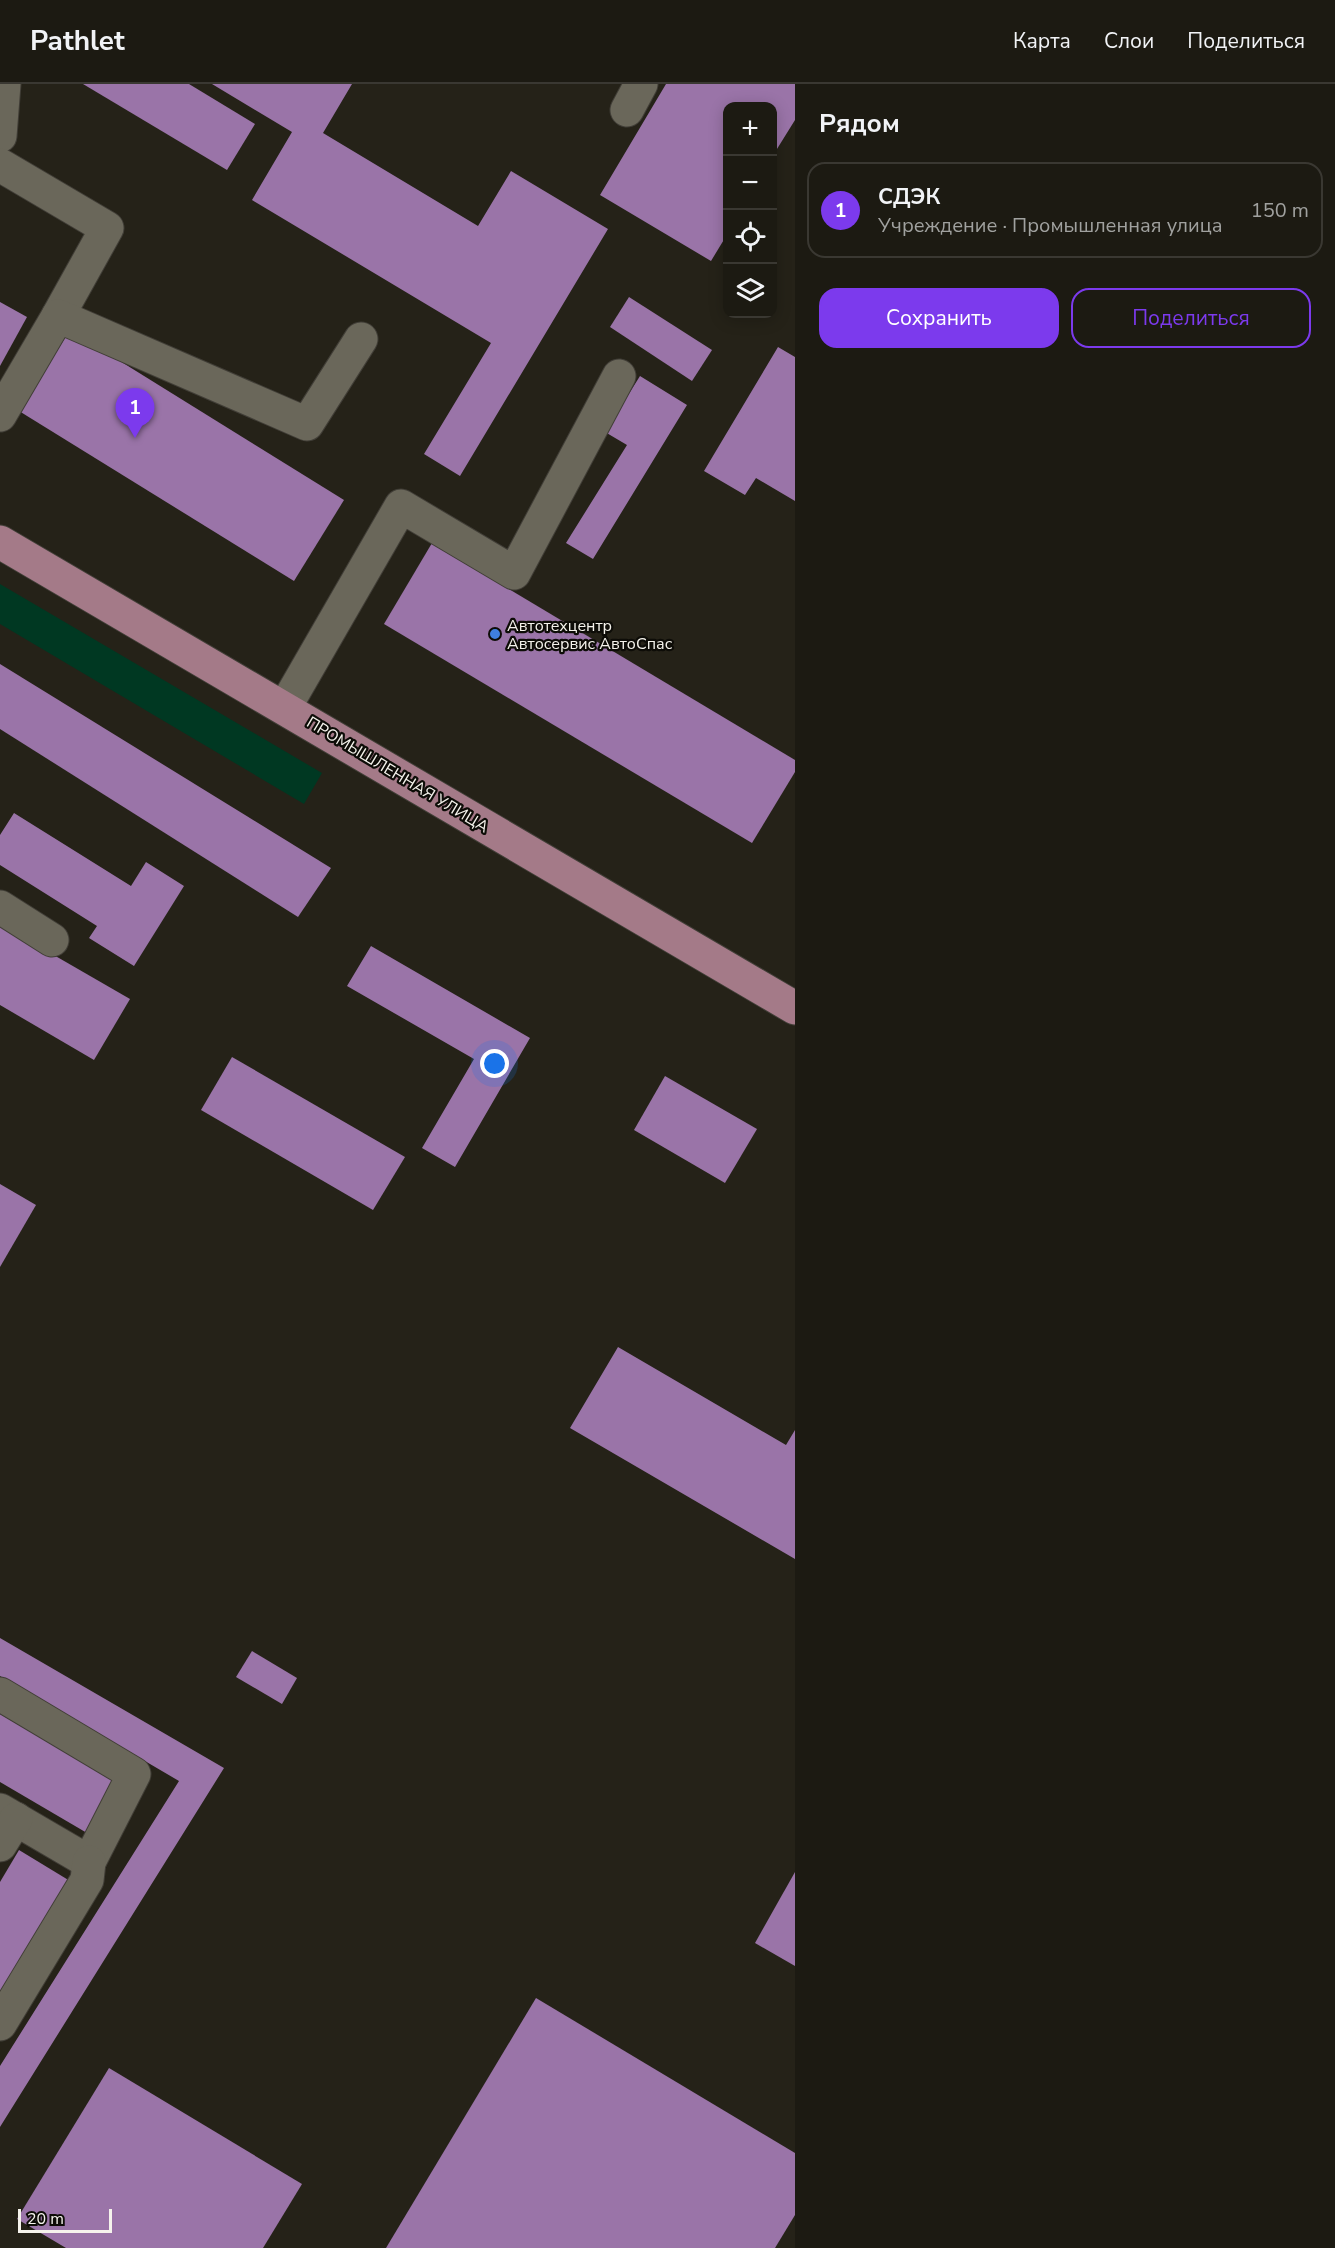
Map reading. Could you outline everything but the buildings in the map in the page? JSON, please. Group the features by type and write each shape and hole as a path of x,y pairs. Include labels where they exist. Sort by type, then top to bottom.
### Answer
{"main road":[{"name":"ПРОМЫШЛЕННАЯ УЛИЦА","path":"0,542 795,1008"}],"lane":[{"path":"0,136 4,84"},
{"path":"0,165 107,228 0,415"},
{"path":"58,316 307,424 361,339"},
{"path":"285,707 401,506 514,573 619,376"},
{"path":"0,907 52,940"},
{"path":"0,1694 134,1774 89,1862 87,1880 0,2025"},
{"path":"5,1825 89,1862"}],"green space":[{"path":"0,584 322,773 304,804 0,624"}],"place":[{"name":"СДЭК","path":"135,438"},
{"name":"Автотехцентр Автосервис АвтоСпас","path":"495,634"}]}
